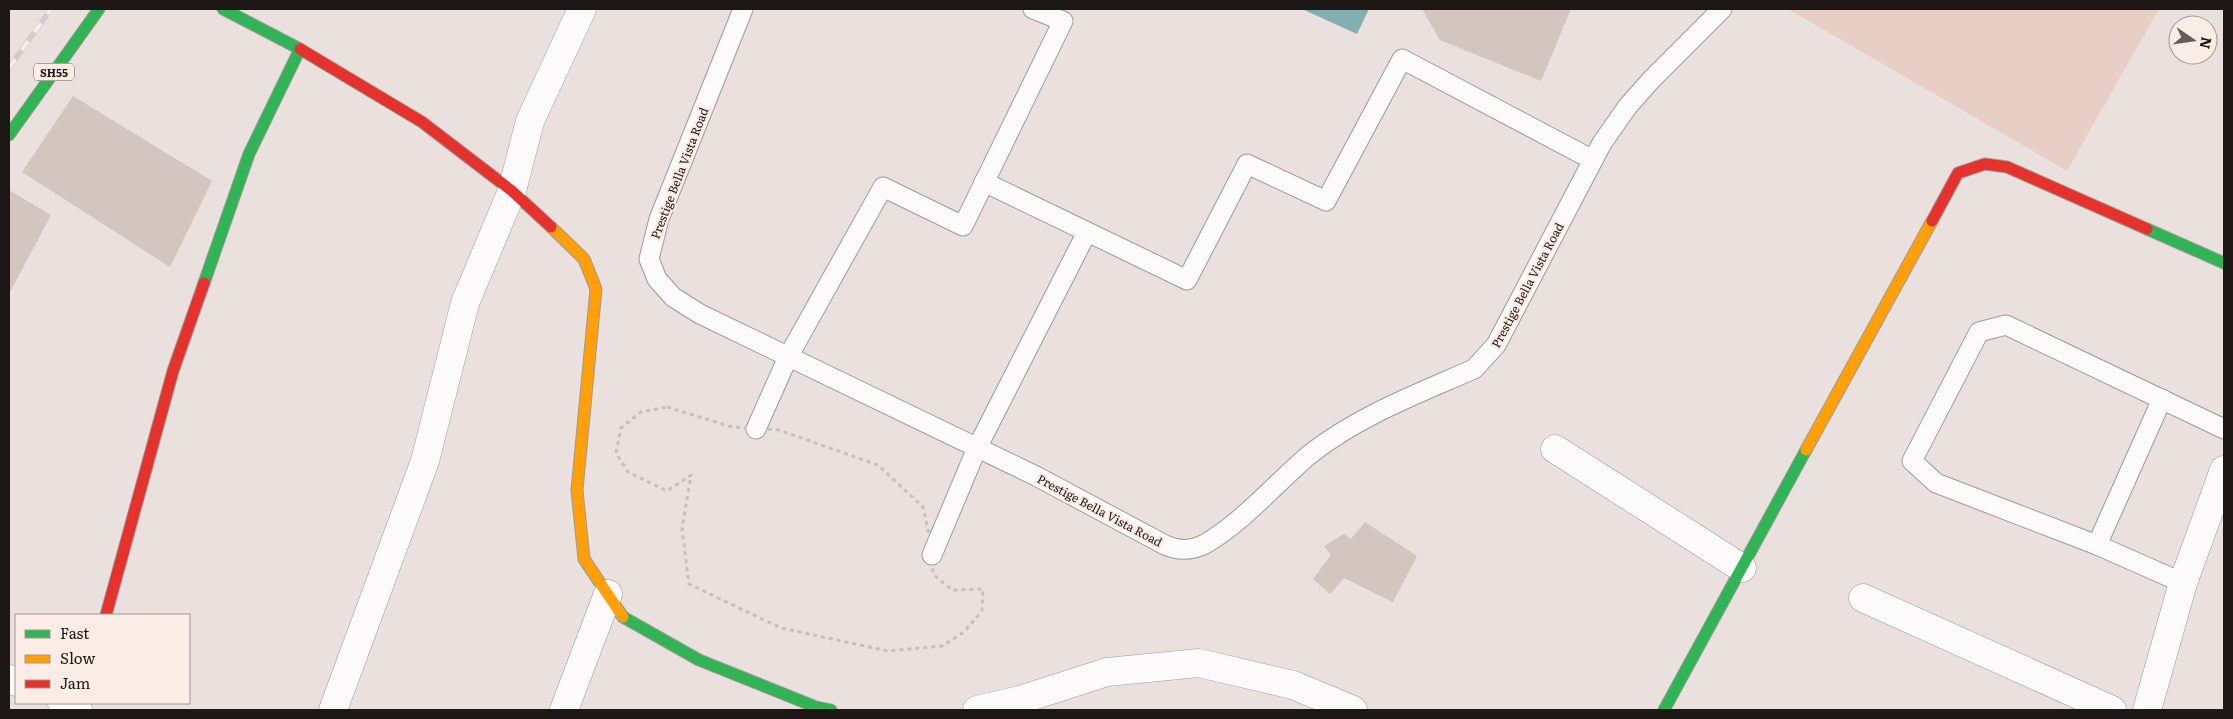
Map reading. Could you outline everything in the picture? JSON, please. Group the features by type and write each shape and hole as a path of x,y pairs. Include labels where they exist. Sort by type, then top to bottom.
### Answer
{"street":[{"name":"SH55","path":"9,135 99,9"},
{"path":"223,9 300,50 422,122 512,191 584,260 596,289 577,490 584,559 625,620 699,660 816,707 831,710"},
{"path":"333,710 425,461 464,303 512,191 530,121 582,9"},
{"path":"106,614 176,361 249,154 300,50"},
{"path":"1664,710 1958,173 1985,164 2007,167 2224,263"},
{"path":"1555,449 1742,568"},
{"path":"2147,710 2183,583 2224,470"},
{"path":"564,710 608,594"},
{"path":"1863,598 2112,710"},
{"path":"977,710 1020,700 1107,672 1199,664 1293,685 1353,710"},
{"path":"64,704 78,710"}],"lane":[{"name":"Prestige Bella Vista Road","path":"744,9 659,219 649,259 657,279 673,298 700,314 1036,476 1165,545 1177,549 1190,550 1206,543 1225,530 1310,455 1345,430 1394,404 1474,369 1482,362 1496,346 1602,142 1628,106 1722,9"},
{"path":"756,429 788,357 882,187 963,226 1063,21 1033,9"},
{"path":"984,182 1188,280 1247,164 1326,202 1402,60 1593,160"},
{"path":"932,555 977,448 1087,232"},
{"path":"2183,583 2097,545 1936,483 1912,461 1979,332 2006,325 2224,429"},
{"path":"2097,545 2162,400"}],"path":[{"path":"667,408 732,427 779,430 878,465 924,507 932,555 933,574 952,590 984,589 982,611 964,632 942,646 888,652 790,630 688,584 682,530 691,475 667,491 628,472 616,453 621,428 641,412 667,408"}],"shaded area":[{"path":"1788,9 2159,9 2067,171"}],"water":[{"path":"1302,9 1369,9 1357,34"}],"building":[{"path":"1422,9 1571,9 1541,81 1440,40"},
{"path":"73,96 212,181 170,267 22,172"},
{"path":"9,190 51,215 9,294"},
{"path":"1365,522 1417,556 1393,602 1344,578 1330,594 1313,579 1331,555 1324,546 1344,534 1351,539"}],"railway":[{"path":"9,68 51,9"}],"traffic: fast":[{"path":"9,135 99,9"},
{"path":"204,283 249,154 300,49 223,9"},
{"path":"2147,229 2224,263"},
{"path":"1664,710 1806,450"},
{"path":"623,617 699,660 816,707 831,710"}],"traffic: slow":[{"path":"1806,450 1932,221"},
{"path":"551,227 584,259 596,289 577,490 584,559 623,617"}],"traffic: jam":[{"path":"300,49 422,122 512,191 551,227"},
{"path":"1932,221 1958,173 1985,164 2007,167 2147,229"},
{"path":"106,614 173,371 204,283"}]}
